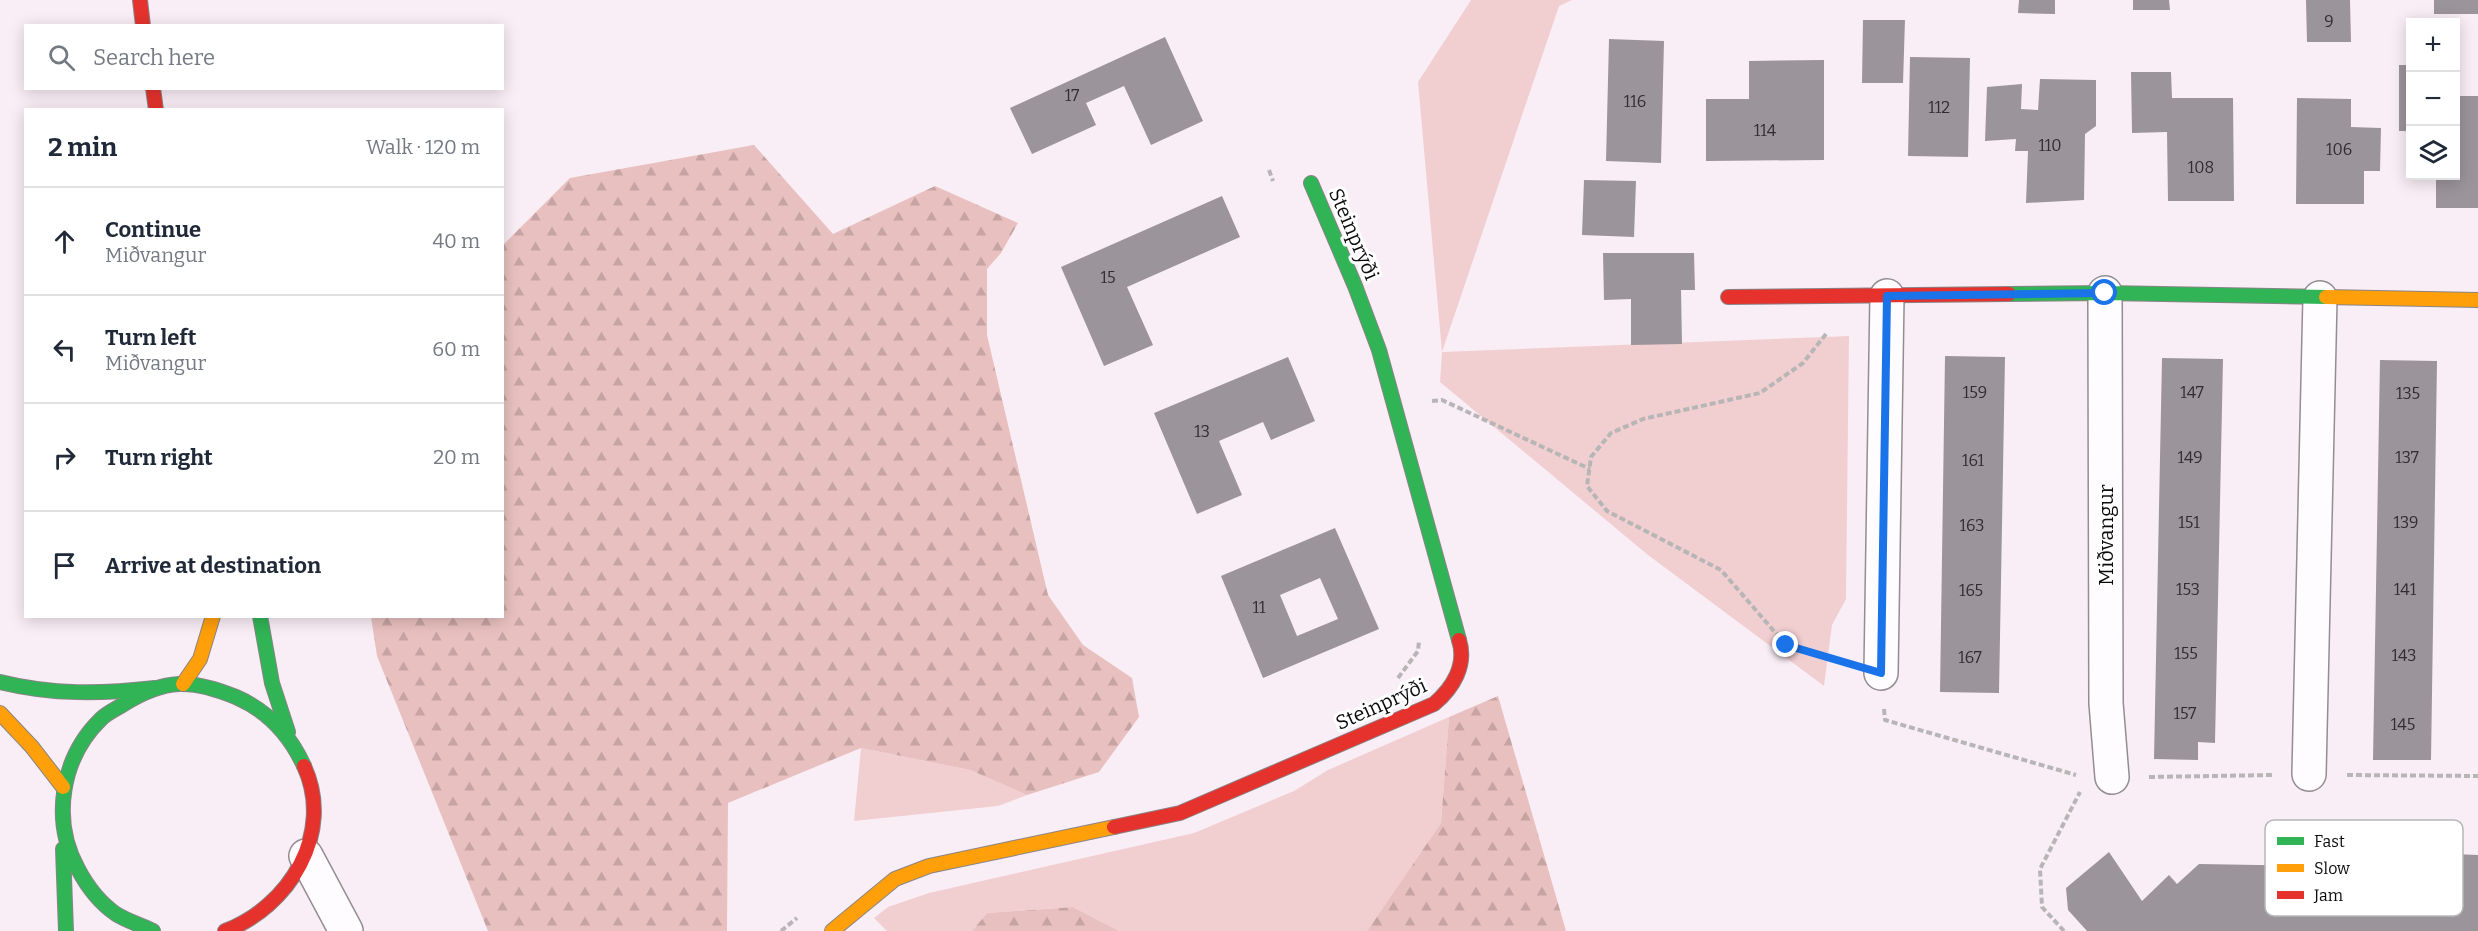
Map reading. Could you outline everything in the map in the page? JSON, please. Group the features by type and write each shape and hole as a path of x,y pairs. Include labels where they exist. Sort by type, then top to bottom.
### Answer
{"street":[{"path":"140,0 143,24"},
{"path":"153,90 156,108"},
{"name":"Steinprýði","path":"832,931 895,879 929,866 1180,813 1434,704 1449,692 1459,672 1462,649 1379,350 1355,286 1311,183"},
{"path":"1728,297 2105,293 2478,300"},
{"name":"Miðvangur","path":"2100,778 2106,703 2105,293"},
{"path":"1881,673 1887,296"},
{"path":"2309,774 2320,298"},
{"path":"183,684 200,659 212,618"},
{"path":"235,930 265,911 289,886 306,856 314,815 309,773 290,736 272,683 260,618"},
{"path":"0,682 43,691 81,694 119,693 183,684 224,689 260,707 290,736"},
{"path":"66,931 62,829 63,787 75,753 95,723 124,701 157,688"},
{"path":"0,713 32,747 63,787"},
{"path":"62,829 75,868 100,902 134,926 153,931"},
{"path":"306,856 346,931"}],"path":[{"path":"1269,170 1278,191"},
{"path":"1842,297 1831,328 1803,363 1760,393 1643,419 1611,433 1591,457 1587,486 1607,511 1721,570 1786,645 1881,673 1885,720 2100,778 2309,774 2478,776"},
{"path":"1397,415 1430,401 1442,400 1590,470"},
{"path":"1397,679 1418,651 1419,640"},
{"path":"2064,931 2042,907 2040,869 2100,778"},
{"path":"781,931 798,917"}],"shaded area":[{"path":"1471,0 1572,0 1559,6 1442,352 1418,82"},
{"path":"1849,336 1846,599 1832,625 1824,686 1648,555 1440,382 1442,352"},
{"path":"1449,717 1441,823 1367,931 1119,931 1073,907 987,913 972,931 887,931 874,918 888,907 929,893 1194,833 1294,791 1328,770"},
{"path":"861,748 970,770 1027,795 998,806 854,821"}],"green space":[{"path":"754,145 833,234 935,186 1018,223 1001,253 987,269 987,335 1048,595 1083,645 1132,678 1139,717 1099,772 1027,795 970,770 861,748 728,803 727,931 488,931 377,656 371,618 504,618 504,244 570,178"},
{"path":"1498,696 1566,931 1367,931 1441,823 1449,717"},
{"path":"1073,907 1119,931 972,931 987,913"}],"building":[{"path":"2019,0 2055,0 2055,14 2018,13"},
{"path":"2133,0 2169,0 2170,10 2133,10"},
{"path":"2306,0 2350,0 2351,42 2307,42"},
{"path":"2434,0 2478,0 2478,14 2434,14"},
{"path":"1863,20 1905,20 1903,83 1862,83"},
{"path":"1165,37 1203,121 1151,145 1124,86 1086,103 1096,125 1032,154 1010,108"},
{"path":"1609,39 1664,41 1661,163 1606,161"},
{"path":"1910,57 1970,58 1968,157 1908,156"},
{"path":"1824,60 1824,160 1706,161 1706,99 1749,99 1749,61"},
{"path":"2399,65 2406,65 2406,131 2399,131"},
{"path":"2131,72 2171,72 2172,98 2233,98 2234,201 2168,201 2167,132 2132,133"},
{"path":"2040,79 2096,80 2096,126 2085,134 2084,200 2026,203 2028,151 2015,151 2016,139 1985,141 1987,87 2022,84 2021,109 2038,110"},
{"path":"2460,96 2478,96 2478,208 2436,208 2436,180 2460,180"},
{"path":"2297,98 2351,99 2351,127 2381,128 2380,171 2364,171 2364,204 2296,204"},
{"path":"1584,180 1636,181 1634,237 1582,235"},
{"path":"1222,196 1240,237 1127,287 1153,345 1104,366 1061,267"},
{"path":"1603,253 1694,253 1695,290 1681,290 1682,344 1631,345 1631,299 1604,300"},
{"path":"1945,356 2005,357 1999,693 1940,692"},
{"path":"1288,357 1315,421 1271,440 1263,422 1219,441 1242,495 1197,514 1154,413"},
{"path":"2162,358 2223,359 2215,743 2198,742 2198,760 2154,759"},
{"path":"2380,360 2437,361 2431,760 2373,760"},
{"path":"1335,528 1379,629 1263,678 1221,576","holes":["1320,578 1338,619 1297,636 1280,595"]},
{"path":"2109,852 2142,901 2169,875 2177,884 2199,864 2265,865 2265,916 2463,916 2463,854 2478,855 2478,931 2087,931 2068,910 2066,888"}],"traffic: fast":[{"path":"1311,183 1355,286 1379,350 1459,640"},
{"path":"2009,294 2105,293 2326,297"},
{"path":"260,618 272,683 288,732"},
{"path":"0,682 39,689 77,692 155,688"},
{"path":"153,931 116,914 99,899 78,869 65,830 64,790 69,771 87,735 101,719 130,700 157,688 179,684 208,688 236,697 268,717 285,734 304,766"},
{"path":"63,849 66,931"}],"traffic: slow":[{"path":"2326,297 2478,300"},
{"path":"183,684 200,659 212,618"},
{"path":"0,713 32,747 63,787"},
{"path":"832,931 895,879 929,866 1114,827"}],"traffic: jam":[{"path":"140,0 143,24"},
{"path":"153,90 156,108"},
{"path":"1728,297 2009,294"},
{"path":"1114,827 1180,813 1434,704 1447,691 1457,675 1461,658 1459,640"},
{"path":"225,931 248,920 269,905 300,865 310,841 314,817 312,791 304,766"}],"route":[{"path":"1786,645 1881,673 1887,296 2105,293"}]}
